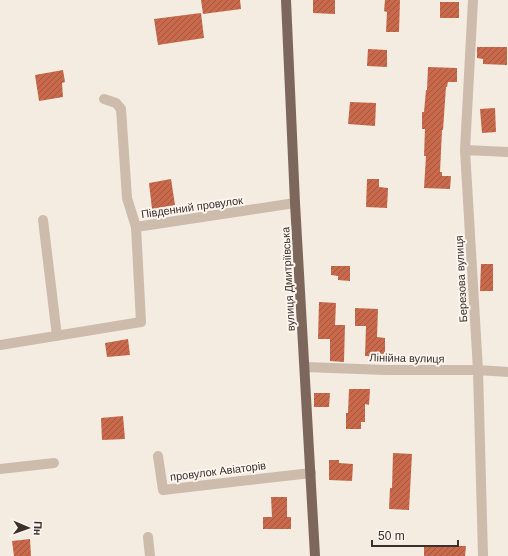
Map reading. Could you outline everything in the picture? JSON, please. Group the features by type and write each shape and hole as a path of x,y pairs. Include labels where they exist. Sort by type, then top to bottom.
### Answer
{"main road":[{"name":"вулиця Дмитріївська","path":"286,0 295,203 315,556"}],"street":[{"name":"Березова вулиця","path":"473,0 465,150 478,370 483,556"},
{"path":"104,99 116,103 121,109 127,198 136,227"},
{"path":"465,150 508,152"},
{"name":"Південний провулок","path":"0,345 141,322 136,227 295,203"},
{"path":"43,220 57,336"},
{"name":"Лінійна вулиця","path":"305,367 478,370 508,372"},
{"name":"провулок Авіаторів","path":"158,456 163,490 311,473"},
{"path":"0,469 54,463"},
{"path":"148,537 150,556"}],"building":[{"path":"201,0 240,0 241,9 203,14"},
{"path":"313,0 335,0 335,14 313,13"},
{"path":"385,0 400,0 399,32 386,32 387,12 384,11"},
{"path":"440,2 459,2 459,18 440,18"},
{"path":"201,13 204,38 158,45 154,19"},
{"path":"477,47 507,47 507,65 483,64 483,59 477,58"},
{"path":"368,49 387,50 387,67 367,66"},
{"path":"428,67 457,68 457,82 448,82 446,87 442,130 440,172 442,172 442,176 451,176 450,189 424,188 426,156 424,156 425,129 422,129 422,112 424,112 427,90"},
{"path":"63,70 65,82 62,83 63,97 39,101 35,75"},
{"path":"350,102 376,103 375,126 348,124"},
{"path":"495,108 496,132 482,133 480,109"},
{"path":"171,179 175,205 152,209 149,183"},
{"path":"367,179 379,179 379,187 388,188 387,208 366,207"},
{"path":"481,264 493,264 493,291 480,291"},
{"path":"331,266 350,266 350,281 338,280 338,276 331,275"},
{"path":"319,302 336,303 335,325 345,325 344,362 330,361 330,339 318,339"},
{"path":"355,308 378,309 377,337 385,338 385,357 365,356 366,326 355,326"},
{"path":"128,339 130,355 107,357 105,343"},
{"path":"349,389 370,389 369,405 365,404 365,422 361,422 361,429 346,429"},
{"path":"314,393 330,393 329,407 314,407"},
{"path":"123,416 125,439 102,440 101,418"},
{"path":"393,453 412,454 409,510 389,509 390,488 392,488"},
{"path":"329,460 339,460 339,463 353,464 352,481 329,480"},
{"path":"271,497 287,497 287,517 291,517 291,529 263,529 263,517 272,517"},
{"path":"30,539 31,556 14,556 12,541"},
{"path":"424,545 466,546 465,556 424,556"}]}
